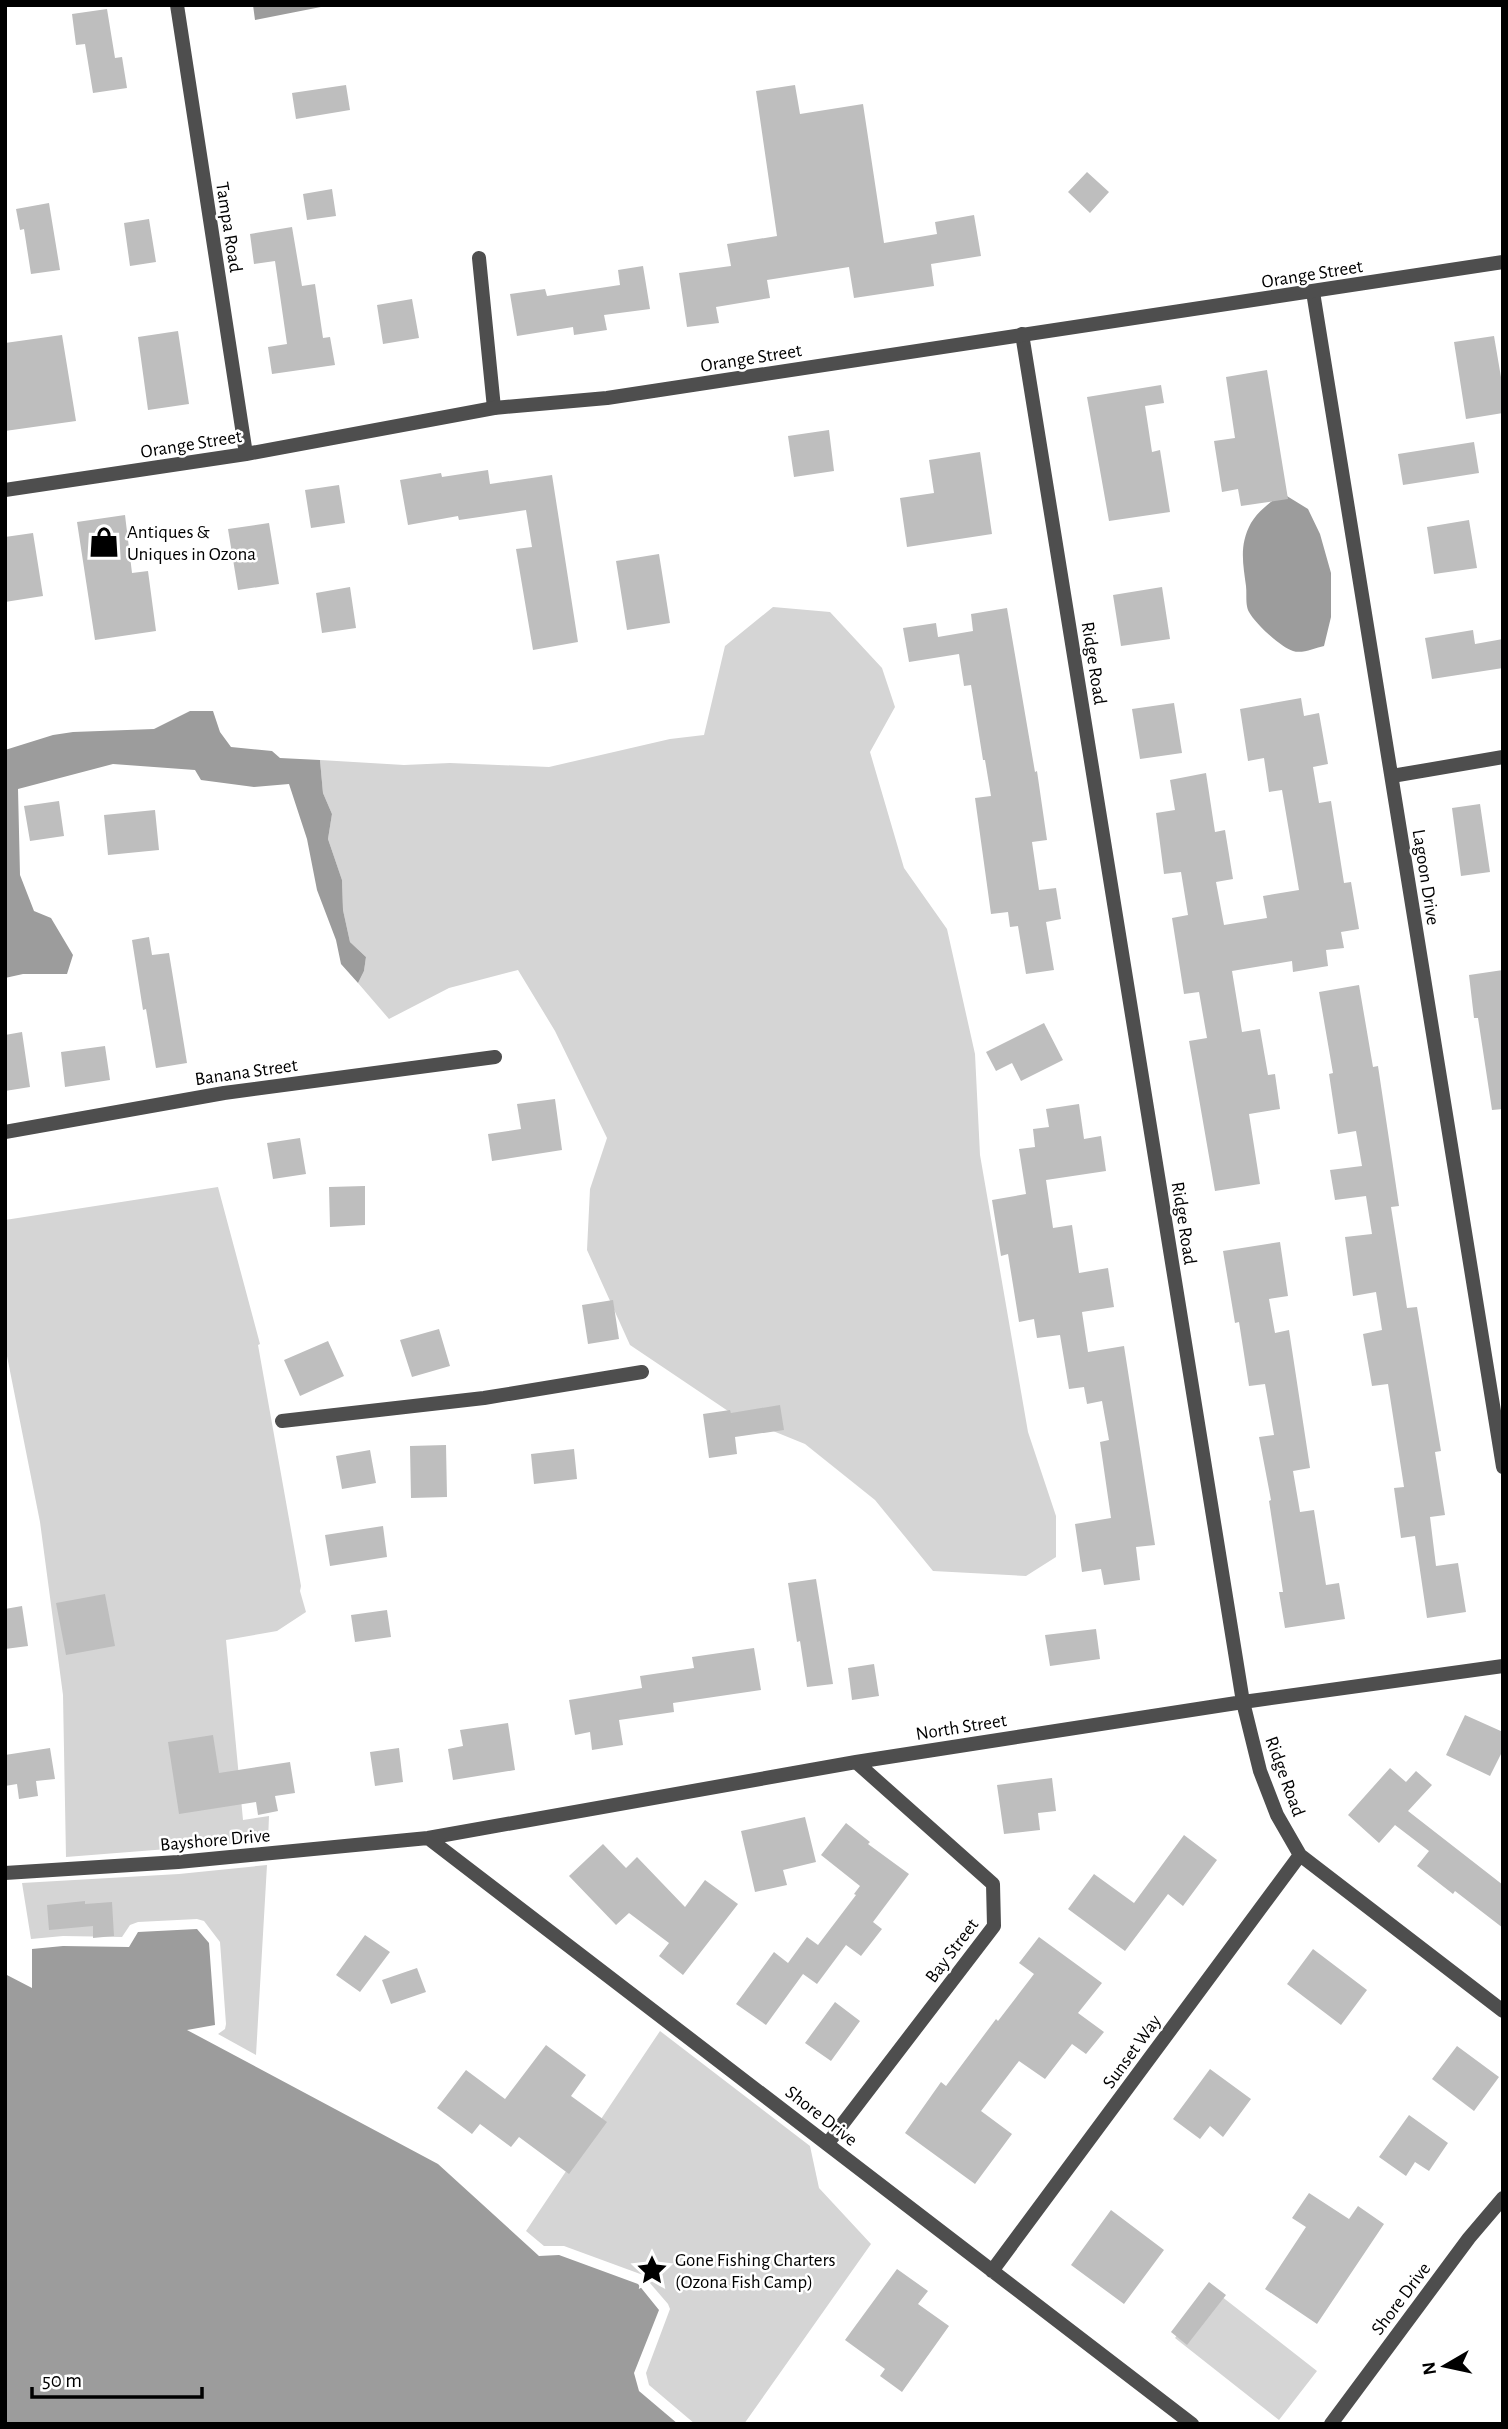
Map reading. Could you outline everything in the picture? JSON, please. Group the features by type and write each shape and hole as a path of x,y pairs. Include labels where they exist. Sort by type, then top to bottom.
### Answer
{"street":[{"name":"Tampa Road","path":"177,5 246,454"},
{"path":"479,258 494,408"},
{"name":"Orange Street","path":"5,490 246,454 494,408 607,398 1503,262"},
{"name":"Lagoon Drive","path":"1313,292 1503,1467"},
{"name":"Ridge Road","path":"1022,334 1243,1702 1260,1771 1277,1815 1300,1855 1503,2011"},
{"path":"1392,776 1503,758"},
{"name":"Banana Street","path":"5,1132 224,1093 495,1057"},
{"path":"282,1421 484,1398 642,1372"},
{"name":"North Street","path":"428,1838 856,1762 1243,1702 1503,1666"},
{"name":"Bay Street","path":"828,2144 994,1926 993,1884 856,1762"},
{"name":"Bayshore Drive","path":"5,1873 178,1862 428,1838"},
{"name":"Shore Drive","path":"428,1838 1192,2424"},
{"name":"Sunset Way","path":"992,2271 1300,1855"},
{"name":"Shore Drive","path":"1331,2424 1463,2246 1503,2198"}],"shaded area":[{"path":"253,5 331,5 255,20"},
{"path":"1282,493 1308,509 1320,534 1331,573 1331,617 1324,646 1297,652 1275,640 1257,622 1247,606 1243,547 1247,531 1254,518"},
{"path":"773,607 830,612 882,668 895,707 870,752 904,868 947,929 975,1054 980,1155 1028,1432 1056,1516 1056,1557 1026,1576 933,1571 875,1500 805,1444 734,1415 630,1345 587,1250 590,1189 607,1138 555,1031 518,970 449,988 389,1019 358,983 364,971 366,957 350,942 343,910 342,880 328,839 332,814 323,793 320,760 404,765 450,763 549,767 670,739 704,735 725,646"},
{"path":"190,711 213,711 220,732 231,747 272,751 280,758 320,760 323,793 332,814 328,839 342,880 343,910 350,942 366,957 364,971 358,983 341,964 336,940 317,890 307,839 289,784 254,787 201,780 195,770 113,764 18,789 20,875 34,911 51,918 73,955 67,974 23,974 5,978 5,750 53,735 73,732 154,729"},
{"path":"218,1187 260,1344 258,1345 300,1591 306,1612 277,1631 226,1640 243,1820 269,1816 268,1841 66,1857 63,1695 40,1522 5,1346 5,1220"},
{"path":"267,1865 256,2055 218,2034 225,2029 226,2024 220,1942 204,1921 197,1919 138,1922 130,1925 122,1937 63,1936 31,1939 22,1883 179,1874"},
{"path":"197,1929 209,1943 215,2025 187,2030 438,2164 539,2256 559,2255 638,2284 659,2310 634,2373 639,2391 678,2424 5,2424 5,1974 32,1988 32,1949 63,1946 129,1947 138,1932"},
{"path":"660,2031 810,2146 819,2188 871,2244 744,2424 695,2424 649,2385 646,2373 670,2309 643,2275 564,2246 544,2246 526,2231"},
{"path":"1212,2289 1317,2371 1279,2420 1175,2338"}],"building":[{"path":"107,9 115,58 122,57 127,88 93,93 85,44 76,45 72,14"},
{"path":"346,85 350,110 296,119 292,93"},
{"path":"795,85 800,114 863,104 884,243 937,234 935,222 974,215 981,256 931,264 934,286 854,298 849,267 767,280 770,298 716,307 719,323 687,327 679,273 731,266 727,244 777,236 756,91"},
{"path":"1087,172 1109,192 1090,213 1068,192"},
{"path":"332,189 336,216 307,220 303,194"},
{"path":"49,203 60,270 31,274 24,229 20,230 16,209"},
{"path":"149,219 156,262 130,266 124,223"},
{"path":"292,227 302,286 315,284 323,338 330,337 335,365 272,374 268,347 287,344 275,261 254,264 250,234"},
{"path":"643,266 650,309 604,315 607,330 574,335 573,327 517,336 510,294 545,289 547,296 620,285 618,270"},
{"path":"412,299 419,338 383,344 377,305"},
{"path":"178,331 189,404 148,410 138,337"},
{"path":"62,335 76,421 5,431 5,343"},
{"path":"1494,336 1503,389 1503,413 1466,419 1454,342"},
{"path":"1267,370 1288,499 1241,506 1238,489 1222,492 1214,441 1235,438 1226,377"},
{"path":"1161,385 1164,403 1145,406 1152,452 1160,450 1170,512 1109,521 1087,397"},
{"path":"829,430 834,471 794,477 788,436"},
{"path":"1474,442 1479,473 1403,485 1398,454"},
{"path":"980,452 992,534 907,547 900,498 934,493 929,460"},
{"path":"488,470 490,484 552,475 578,642 533,650 516,549 532,547 526,510 459,520 458,516 408,525 400,480 441,473 442,477"},
{"path":"339,485 345,523 311,528 305,490"},
{"path":"125,515 132,573 148,571 156,631 95,640 77,522"},
{"path":"1469,520 1477,568 1434,574 1427,527"},
{"path":"269,523 279,584 238,590 228,529"},
{"path":"33,533 43,596 5,602 5,537"},
{"path":"659,554 670,623 627,630 616,561"},
{"path":"350,587 356,628 322,633 316,593"},
{"path":"1162,587 1170,639 1121,646 1113,595"},
{"path":"1007,608 1047,840 1032,842 1039,890 1056,888 1061,919 1046,922 1054,970 1026,974 1018,926 1010,927 1008,912 991,914 975,798 991,796 971,685 964,686 959,654 909,662 903,628 936,623 938,637 973,631 971,614"},
{"path":"1473,630 1475,644 1503,639 1503,668 1432,679 1425,638"},
{"path":"1301,698 1304,716 1319,713 1328,764 1313,767 1319,803 1331,801 1344,883 1351,882 1359,929 1341,932 1344,948 1326,950 1328,966 1293,972 1292,961 1232,971 1242,1032 1260,1029 1268,1075 1275,1074 1280,1109 1249,1114 1260,1184 1215,1191 1189,1041 1207,1038 1199,992 1184,994 1172,918 1188,915 1181,872 1164,874 1156,813 1175,810 1170,780 1206,773 1215,832 1225,830 1233,879 1216,882 1224,925 1267,918 1263,896 1299,890 1282,790 1269,792 1264,758 1248,761 1240,709"},
{"path":"1174,703 1182,753 1140,759 1132,709"},
{"path":"59,801 64,836 30,841 24,806"},
{"path":"1480,804 1490,872 1461,876 1452,808"},
{"path":"155,810 159,850 108,855 104,815"},
{"path":"149,937 152,955 169,953 187,1063 156,1068 132,940"},
{"path":"1503,970 1503,1109 1492,1110 1478,1018 1474,1018 1469,975"},
{"path":"1359,985 1373,1067 1378,1066 1399,1206 1391,1207 1407,1308 1417,1307 1441,1451 1435,1452 1445,1515 1430,1517 1436,1566 1458,1563 1466,1612 1427,1618 1415,1536 1401,1538 1394,1488 1404,1487 1388,1384 1372,1386 1363,1334 1382,1330 1376,1292 1353,1296 1345,1237 1372,1234 1366,1196 1335,1200 1330,1170 1362,1166 1356,1131 1338,1134 1329,1074 1333,1073 1319,992"},
{"path":"1044,1023 1063,1060 1021,1081 1012,1063 996,1071 986,1052"},
{"path":"22,1032 30,1087 5,1091 5,1035"},
{"path":"105,1046 110,1080 65,1087 61,1052"},
{"path":"555,1099 562,1150 492,1161 488,1134 521,1129 517,1104"},
{"path":"1079,1104 1084,1139 1101,1136 1106,1171 1046,1180 1053,1228 1072,1225 1079,1273 1108,1268 1114,1307 1082,1312 1088,1352 1124,1346 1155,1545 1136,1547 1140,1580 1104,1585 1101,1569 1082,1572 1075,1524 1111,1518 1100,1442 1109,1440 1102,1401 1087,1404 1084,1387 1069,1389 1060,1335 1037,1338 1034,1319 1019,1322 1008,1254 1001,1256 992,1200 1026,1194 1019,1149 1035,1147 1033,1129 1049,1127 1046,1109"},
{"path":"300,1138 306,1174 273,1179 267,1143"},
{"path":"365,1186 365,1225 330,1227 329,1187"},
{"path":"1280,1242 1288,1296 1269,1299 1275,1333 1289,1330 1310,1468 1293,1471 1300,1512 1314,1510 1326,1585 1339,1583 1345,1619 1285,1628 1271,1500 1259,1437 1274,1435 1265,1384 1249,1386 1239,1322 1235,1323 1223,1251"},
{"path":"613,1300 619,1339 588,1344 582,1305"},
{"path":"439,1329 450,1366 412,1377 400,1340"},
{"path":"328,1341 344,1376 300,1396 284,1360"},
{"path":"780,1405 784,1430 735,1437 737,1454 709,1458 703,1414 730,1410 731,1413"},
{"path":"446,1445 447,1497 411,1498 410,1446"},
{"path":"574,1449 577,1479 534,1484 531,1454"},
{"path":"370,1450 376,1483 342,1489 336,1456"},
{"path":"383,1526 387,1557 330,1566 325,1535"},
{"path":"816,1579 833,1684 807,1687 788,1583"},
{"path":"105,1594 115,1646 66,1655 56,1603"},
{"path":"22,1606 28,1646 5,1649 5,1609"},
{"path":"387,1610 391,1637 355,1642 351,1615"},
{"path":"1096,1629 1100,1659 1050,1666 1045,1635"},
{"path":"754,1648 761,1690 673,1703 674,1712 619,1720 623,1745 592,1750 590,1732 575,1735 569,1700 642,1688 640,1676 694,1668 692,1657"},
{"path":"874,1664 879,1696 852,1700 848,1668"},
{"path":"1465,1715 1503,1732 1503,1750 1490,1776 1446,1755"},
{"path":"508,1723 515,1770 453,1780 448,1749 463,1746 460,1730"},
{"path":"213,1735 219,1773 290,1762 295,1793 275,1796 278,1811 258,1815 256,1802 179,1814 168,1742"},
{"path":"50,1748 55,1779 36,1781 38,1796 19,1799 17,1784 5,1786 5,1755"},
{"path":"399,1748 403,1782 375,1786 370,1752"},
{"path":"1390,1768 1406,1782 1416,1771 1432,1785 1408,1811 1503,1885 1503,1928 1417,1866 1429,1851 1395,1825 1379,1843 1348,1815"},
{"path":"1052,1778 1056,1811 1038,1813 1040,1830 1004,1834 997,1785"},
{"path":"805,1817 816,1862 783,1870 787,1885 755,1892 741,1831"},
{"path":"846,1823 870,1842 868,1844 909,1874 873,1922 882,1929 861,1956 846,1945 817,1984 803,1974 766,2025 736,2004 774,1952 788,1963 807,1937 818,1945 860,1886 821,1855"},
{"path":"1184,1835 1217,1860 1183,1906 1168,1894 1125,1951 1068,1909 1094,1874 1134,1903"},
{"path":"603,1844 626,1868 637,1857 685,1907 705,1880 738,1904 683,1975 659,1956 669,1943 629,1913 616,1925 569,1876"},
{"path":"85,1901 85,1904 112,1902 114,1936 93,1938 93,1926 49,1930 47,1905"},
{"path":"365,1935 390,1952 360,1992 336,1975"},
{"path":"1039,1937 1102,1983 1078,2013 1104,2032 1086,2054 1072,2044 1045,2079 1019,2061 981,2111 1012,2134 975,2184 905,2133 941,2082 946,2086 1034,1974 1019,1963"},
{"path":"1313,1949 1367,1990 1341,2025 1287,1984"},
{"path":"417,1968 426,1992 391,2004 382,1980"},
{"path":"835,2002 860,2021 831,2061 805,2043"},
{"path":"546,2045 586,2075 571,2096 607,2122 569,2174 519,2137 511,2147 480,2124 472,2134 437,2108 466,2070 505,2099"},
{"path":"1457,2046 1499,2077 1474,2111 1432,2079"},
{"path":"1210,2069 1251,2099 1223,2137 1210,2126 1200,2139 1173,2119"},
{"path":"1409,2115 1448,2143 1429,2171 1415,2162 1406,2176 1379,2157"},
{"path":"1309,2193 1349,2219 1358,2206 1384,2224 1317,2324 1265,2289 1306,2227 1292,2218"},
{"path":"1111,2210 1164,2250 1124,2304 1071,2265"},
{"path":"897,2269 928,2291 918,2304 949,2326 902,2392 880,2376 885,2369 845,2340"},
{"path":"1209,2282 1226,2295 1187,2345 1171,2332"}],"place":[{"name":"Antiques & Uniques in Ozona","path":"104,542"},
{"name":"Gone Fishing Charters (Ozona Fish Camp)","path":"652,2270"}]}
